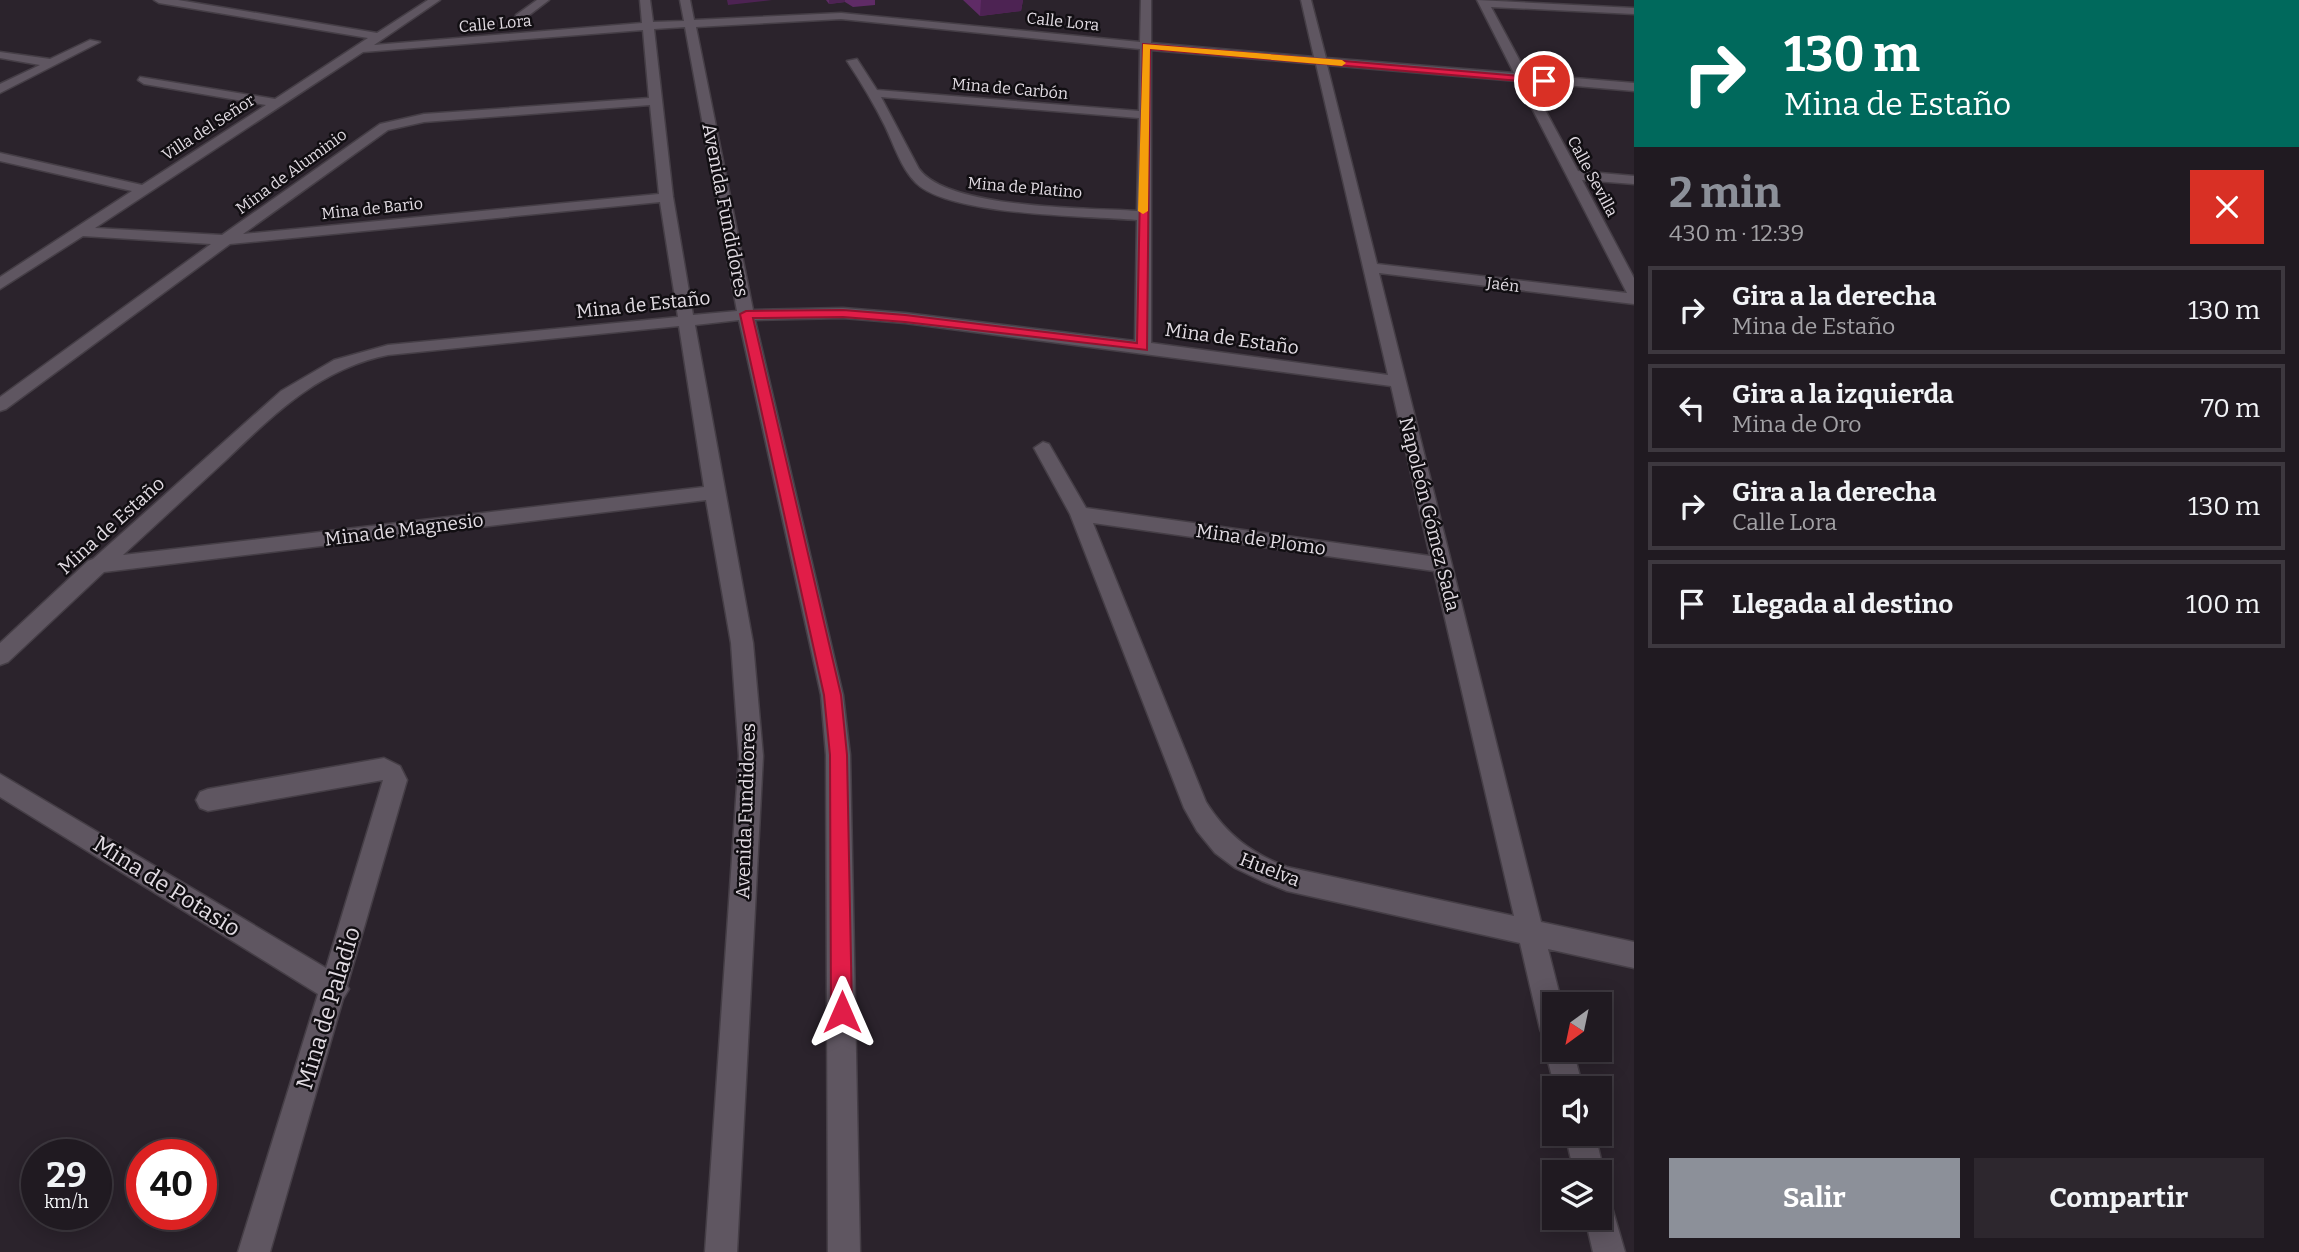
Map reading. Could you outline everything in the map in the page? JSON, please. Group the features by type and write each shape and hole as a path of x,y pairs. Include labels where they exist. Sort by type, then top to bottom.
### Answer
{"street":[{"path":"159,0 380,37"},
{"name":"Villa del Señor","path":"0,284 435,0"},
{"path":"520,17 544,0"},
{"name":"Avenida Fundidores","path":"645,0 666,197 741,643 751,756 721,1252"},
{"name":"Avenida Fundidores","path":"685,0 746,314 832,695 840,828 847,1251"},
{"path":"1143,347 1146,0"},
{"name":"Napoleón Gómez Sada","path":"1306,0 1373,268 1545,992"},
{"path":"1483,1 1634,11"},
{"name":"Calle Sevilla","path":"1483,1 1634,293"},
{"name":"Calle Lora","path":"362,49 690,23 841,16 1146,46 1634,88"},
{"path":"0,89 94,42"},
{"path":"0,55 52,63"},
{"name":"Mina de Platino","path":"853,61 874,93 913,170 921,181 935,191 966,200 1143,216"},
{"path":"144,80 278,103"},
{"name":"Mina de Carbón","path":"874,93 1143,115"},
{"name":"Mina de Aluminio","path":"0,405 364,139 394,124 467,113 654,101"},
{"path":"0,157 144,190"},
{"path":"1573,175 1634,180"},
{"name":"Mina de Bario","path":"80,232 226,240 666,197"},
{"name":"Jaén","path":"1373,268 1634,299"},
{"name":"Mina de Estaño","path":"0,656 95,566 273,406 311,377 333,364 359,355 746,314 843,313 1143,347 1398,382"},
{"name":"Huelva","path":"1043,448 1080,514 1196,808 1215,838 1234,855 1287,879 1634,955"},
{"name":"Mina de Magnesio","path":"95,566 714,492"},
{"name":"Mina de Plomo","path":"1080,514 1442,565"},
{"name":"Mina de Paladio","path":"208,800 384,768 392,773 395,780 335,989 254,1252"},
{"name":"Mina de Potasio","path":"0,783 335,989"},
{"path":"1604,1230 1609,1252"}],"slow traffic":[{"path":"1143,211 1146,46 1342,63"}],"route":[{"path":"842,1012 838,755 832,695 746,314 843,313 905,318 1143,347 1143,115 1146,46 1544,81"}]}
